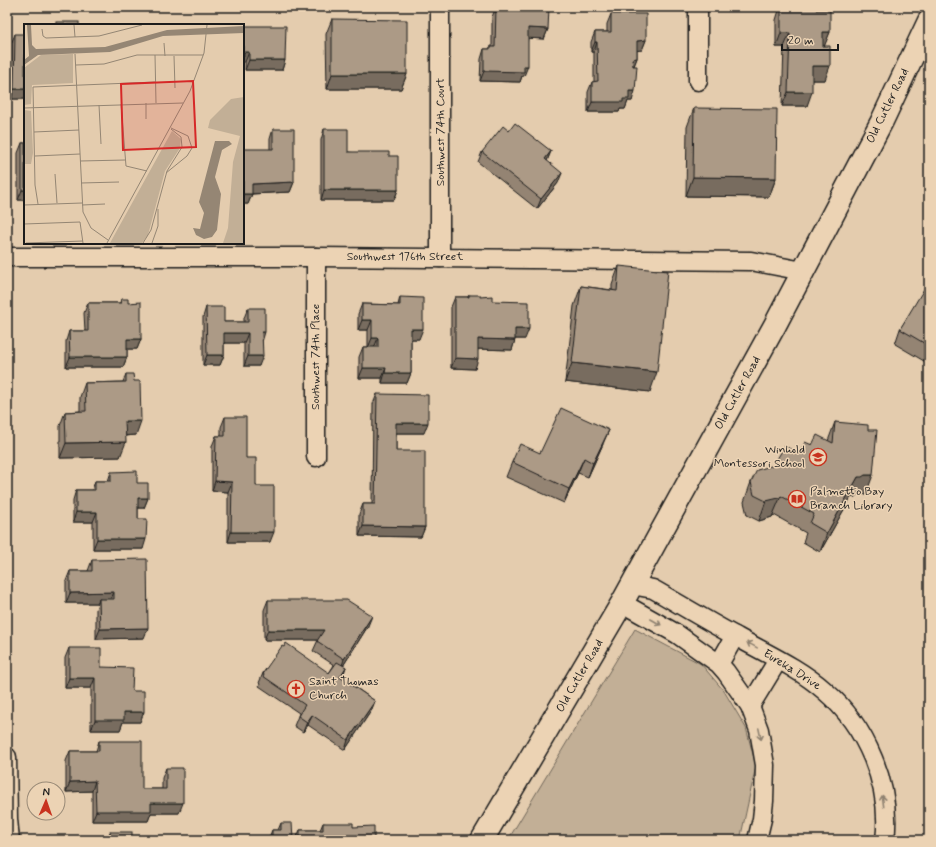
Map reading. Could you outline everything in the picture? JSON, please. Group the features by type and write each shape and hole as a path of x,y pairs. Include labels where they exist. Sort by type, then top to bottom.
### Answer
{"main road":[{"name":"Old Cutler Road","path":"482,840 627,594 775,325 882,121 929,21"}],"street":[{"name":"Southwest 74th Court","path":"440,7 440,258"},
{"path":"698,7 698,81"},
{"name":"Southwest 176th Street","path":"7,257 316,257 751,261 803,271"},
{"name":"Southwest 74th Place","path":"316,257 316,457"},
{"name":"Eureka Drive","path":"627,594 653,589 796,670 824,690 844,710 859,731 868,748 880,780 885,816 885,840"},
{"path":"627,594 719,664 750,706 759,730 765,764 764,800 762,819 757,840"},
{"path":"719,664 735,636"},
{"path":"750,706 778,660"},
{"path":"7,757 8,819 10,840"}],"shaded area":[{"path":"635,629 701,664 724,691 746,728 756,766 740,840 508,840"}],"building":[{"path":"496,7 549,8 548,29 528,28 528,66 524,66 524,72 484,71 484,49 495,47"},
{"path":"781,7 830,10 830,32 823,32 823,46 830,46 830,66 812,66 812,92 788,92 790,33 781,33"},
{"path":"611,14 646,14 646,40 637,41 637,58 632,59 633,66 637,66 635,91 629,91 629,99 623,99 623,102 592,102 592,82 598,81 597,42 595,42 595,32 611,32"},
{"path":"332,19 407,20 407,74 332,74"},
{"path":"56,22 79,22 79,24 56,24"},
{"path":"244,26 286,26 285,60 249,60 249,52 244,52"},
{"path":"15,34 24,34 24,89 14,89"},
{"path":"694,108 777,109 776,178 693,177"},
{"path":"515,123 551,151 545,159 562,173 541,199 482,152 503,126 509,131"},
{"path":"273,129 294,129 294,182 252,184 252,194 244,194 244,149 273,149"},
{"path":"324,129 348,129 348,152 389,152 389,156 398,156 398,190 324,190"},
{"path":"22,143 24,143 24,190 22,190"},
{"path":"619,266 668,271 657,372 572,363 581,286 617,291"},
{"path":"927,284 929,285 929,346 900,329"},
{"path":"469,295 480,295 480,297 492,296 492,301 529,302 529,329 515,329 515,340 478,339 478,359 455,358 455,297 469,297"},
{"path":"400,297 423,298 423,329 411,329 411,373 385,373 386,368 363,368 363,347 378,347 378,338 372,338 372,320 362,320 362,304 400,305"},
{"path":"121,299 128,299 128,303 141,302 141,339 127,339 127,357 70,357 69,331 88,331 88,303 121,303"},
{"path":"206,307 224,307 224,322 248,322 248,308 265,308 265,332 262,332 263,356 248,356 248,333 224,333 224,355 207,355"},
{"path":"126,374 133,374 134,381 140,381 141,421 125,421 126,442 66,443 65,412 86,411 85,383 126,382"},
{"path":"377,394 428,395 428,423 396,423 396,451 425,451 425,527 363,526 363,504 375,504"},
{"path":"561,408 609,430 593,463 584,458 569,489 512,462 520,444 540,453"},
{"path":"225,417 246,417 246,458 256,458 256,486 274,486 274,532 231,532 232,482 215,481 216,436 225,436"},
{"name":"Palmetto Bay Branch Library","path":"835,422 868,425 868,430 877,430 873,475 858,477 827,533 810,523 814,514 781,496 779,498 766,501 754,495 751,482 757,470 772,467 785,446 799,454 805,442 812,445 817,435 833,443"},
{"path":"137,471 137,483 148,483 148,498 138,498 138,519 147,519 146,539 97,539 97,512 76,512 76,490 95,490 95,481 111,481 111,472"},
{"path":"147,559 148,628 100,629 99,599 114,599 114,592 70,593 70,571 92,571 92,560"},
{"path":"268,600 347,600 372,616 344,659 317,641 324,630 268,630"},
{"path":"286,643 329,673 337,662 346,667 340,677 375,701 348,740 312,715 307,722 298,716 305,705 263,676 263,673 282,646 284,647"},
{"path":"69,648 101,648 101,667 133,668 132,691 144,691 144,712 124,712 124,720 95,720 95,678 69,678"},
{"path":"99,741 142,741 142,789 166,789 166,768 183,768 183,803 151,803 151,811 96,811 95,781 70,782 70,751 99,751"},
{"path":"281,823 292,823 293,839 300,839 300,830 323,830 323,823 353,823 353,827 374,826 374,840 272,840 272,830 281,830"},
{"path":"110,832 132,832 132,840 110,840"}],"place":[{"name":"Winhold Montessori School","path":"818,457"},
{"name":"Palmetto Bay Branch Library","path":"797,499"},
{"name":"Saint Thomas Church","path":"296,689"}]}
